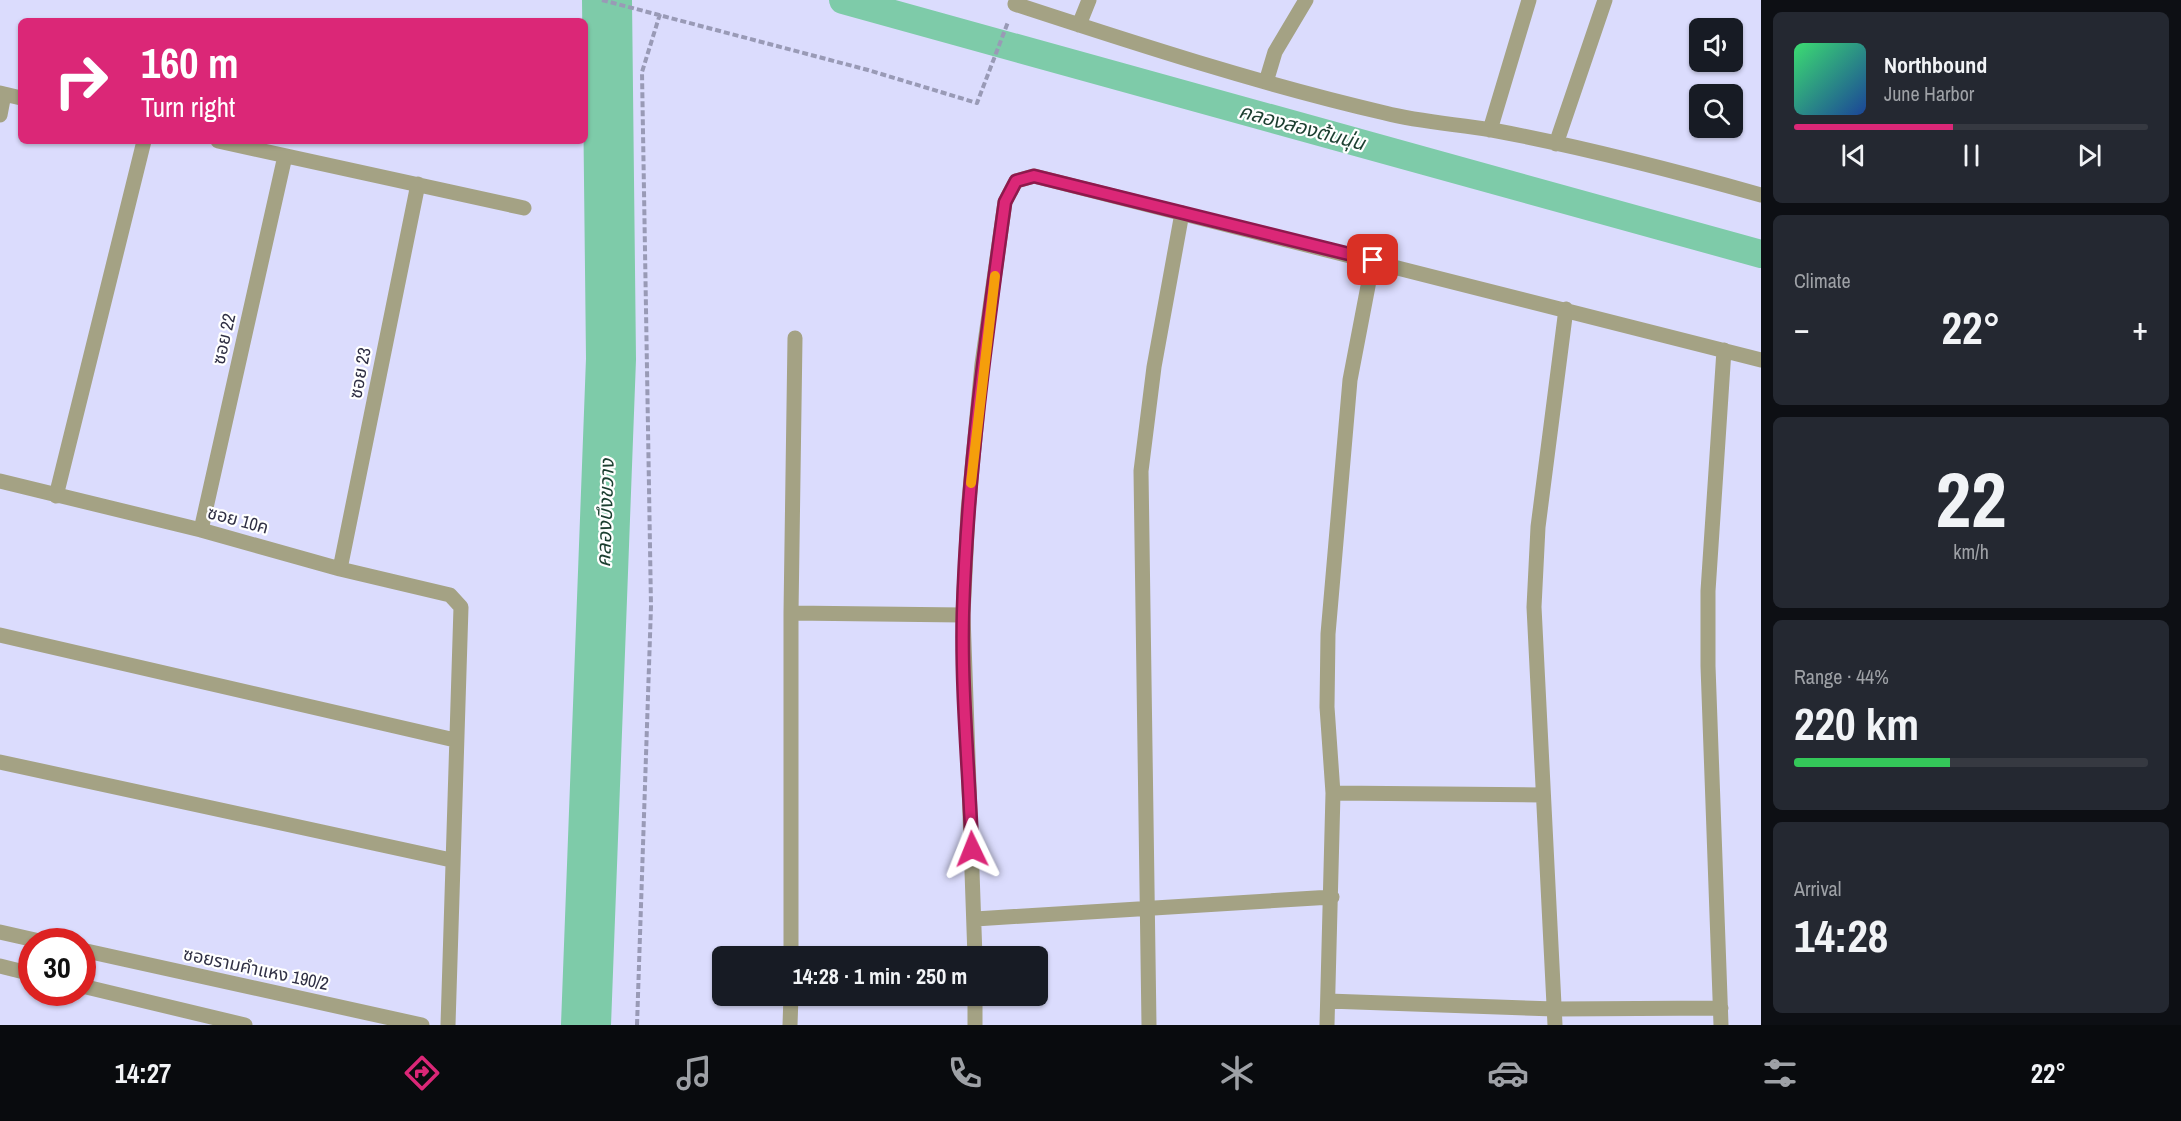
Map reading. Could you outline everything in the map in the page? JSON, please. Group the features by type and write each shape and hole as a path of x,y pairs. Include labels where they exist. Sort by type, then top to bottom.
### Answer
{"street":[{"path":"1079,25 1089,0"},
{"path":"1266,82 1275,52 1306,0"},
{"path":"1490,130 1529,0"},
{"path":"1556,144 1605,0"},
{"path":"1015,4 1266,82 1388,114 1490,130 1653,165 1761,195"},
{"path":"0,115 2,94 18,97"},
{"path":"56,496 143,144"},
{"path":"231,144 524,207"},
{"name":"ซอย 22","path":"201,530 285,156"},
{"path":"975,946 963,615 968,511 982,364 1005,202 1016,181 1034,176 1761,360"},
{"name":"ซอย 23","path":"340,569 418,184"},
{"path":"1149,1025 1141,471 1154,367 1182,213"},
{"path":"1327,1025 1333,793 1327,706 1328,634 1350,380 1373,260"},
{"path":"1555,1025 1556,1009 1542,795 1534,607 1538,527 1566,309"},
{"path":"791,946 791,613 795,338"},
{"path":"1720,1025 1707,666 1708,591 1724,350"},
{"name":"ซอย 10ค","path":"0,481 201,530 340,569 450,595 461,607 455,740"},
{"path":"791,613 963,615"},
{"path":"0,635 455,740 448,1025"},
{"path":"0,762 451,860"},
{"path":"1333,793 1542,795"},
{"path":"975,919 1332,897"},
{"path":"0,932 18,936"},
{"name":"ซอยรามคำแหง 190/2","path":"96,953 422,1025"},
{"path":"0,966 18,970"},
{"path":"96,989 245,1025"},
{"path":"1328,1001 1556,1009 1721,1008"},
{"path":"790,1006 790,1025"},
{"path":"975,1006 975,1025"}],"path":[{"path":"602,0 868,70 977,103 1015,4"},
{"path":"637,1025 651,606 642,72 660,14"}],"waterway":[{"name":"คลองบึงขวาง","path":"586,1025 611,359 607,0"},
{"name":"คลองสองต้นนุ่น","path":"843,0 1761,254"}],"slow traffic":[{"path":"971,483 982,364 995,276"}],"route":[{"path":"972,849 963,615 968,511 982,364 1005,202 1016,181 1034,176 1373,260"}]}
